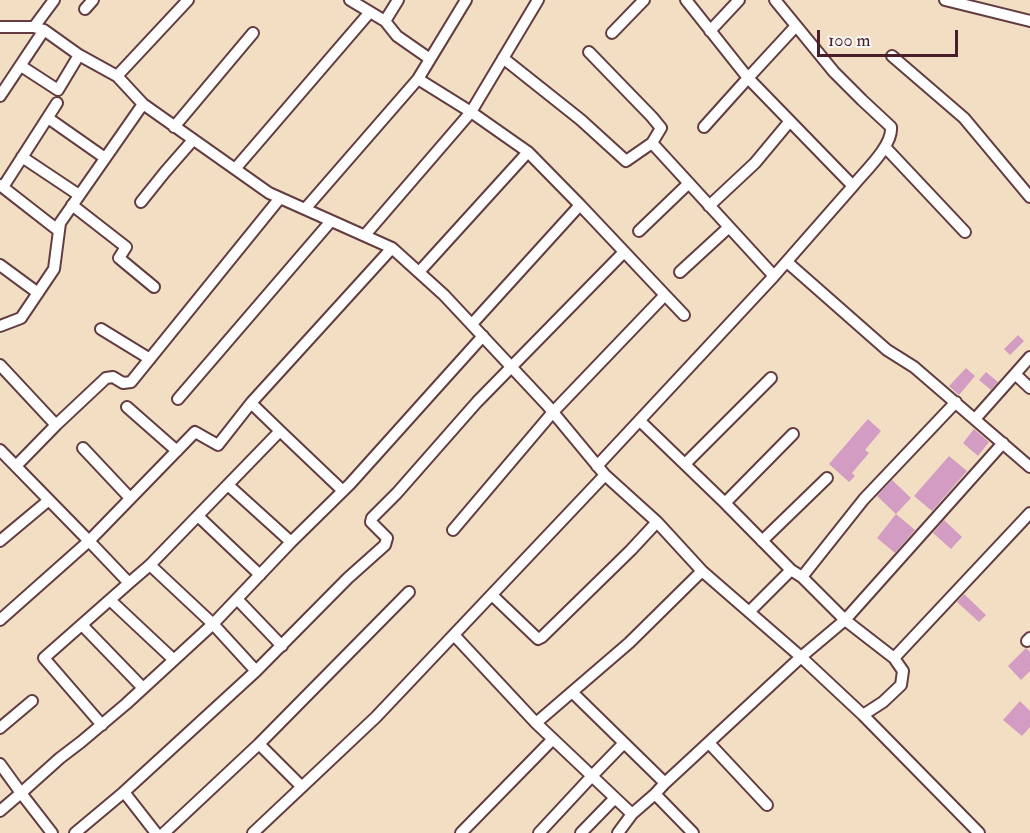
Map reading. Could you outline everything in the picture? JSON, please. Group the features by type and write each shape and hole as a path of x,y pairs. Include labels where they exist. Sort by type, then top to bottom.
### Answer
{"street":[{"path":"0,96 21,66 54,0"},
{"path":"85,9 93,0"},
{"path":"117,76 188,0"},
{"path":"350,0 385,21 397,36 430,59"},
{"path":"385,21 398,0"},
{"path":"305,209 418,79 466,0"},
{"path":"365,236 471,111 538,0"},
{"path":"612,33 644,0"},
{"path":"686,0 747,78 853,186"},
{"path":"710,31 739,0"},
{"path":"597,466 787,262 853,186 890,138 891,127 834,72 774,0"},
{"path":"945,0 1030,21"},
{"path":"235,170 370,12"},
{"path":"704,127 796,26"},
{"path":"0,27 39,28 117,76 143,104 269,193 392,248 472,324 553,412 605,475 657,522 702,571 801,657 863,715 979,833"},
{"path":"174,127 253,33"},
{"path":"503,58 581,120 626,161 652,143 660,128 589,52"},
{"path":"21,66 58,90 80,55"},
{"path":"892,56 964,118 1030,197"},
{"path":"418,79 471,111 528,152 684,315"},
{"path":"57,103 1,186 59,231"},
{"path":"0,326 21,318 54,269 60,223 143,104"},
{"path":"48,118 105,158"},
{"path":"709,206 755,163 790,121"},
{"path":"141,202 193,140"},
{"path":"652,143 774,276"},
{"path":"885,147 965,232"},
{"path":"419,272 528,152"},
{"path":"22,157 79,195"},
{"path":"639,231 689,183"},
{"path":"16,466 106,378 113,376 123,383 131,382 280,198"},
{"path":"72,205 126,247 118,258 154,287"},
{"path":"472,324 580,205"},
{"path":"178,399 331,221"},
{"path":"680,272 729,227"},
{"path":"0,620 88,541 195,432 218,445 251,403 392,248"},
{"path":"75,833 124,792 256,671 348,578 385,545 387,538 371,522 372,518 477,402 624,252"},
{"path":"787,262 887,350 914,367 1030,467"},
{"path":"0,265 38,293"},
{"path":"453,530 553,412 665,295"},
{"path":"101,329 150,359"},
{"path":"0,811 102,724 213,624 343,491 483,336"},
{"path":"975,419 1030,357"},
{"path":"0,365 56,426"},
{"path":"1015,374 1030,388"},
{"path":"685,464 771,378"},
{"path":"802,578 864,499 956,402"},
{"path":"251,403 343,491"},
{"path":"127,407 177,450"},
{"path":"640,421 791,570 845,620 894,658 903,670 901,685 883,702 863,715"},
{"path":"102,724 44,658 150,565 280,431"},
{"path":"725,503 793,434"},
{"path":"618,833 632,814 656,794 665,783 801,657 845,620 1003,443"},
{"path":"83,448 130,498"},
{"path":"0,450 129,583"},
{"path":"253,833 376,717 605,475"},
{"path":"762,541 827,478"},
{"path":"228,485 291,542"},
{"path":"0,541 49,500"},
{"path":"894,658 1030,513"},
{"path":"198,516 260,575"},
{"path":"492,595 538,639 657,522"},
{"path":"150,565 213,624 256,671"},
{"path":"749,612 791,570"},
{"path":"536,723 629,643 702,571"},
{"path":"164,833 259,744 409,592"},
{"path":"237,599 282,646"},
{"path":"110,600 174,660"},
{"path":"82,625 143,688"},
{"path":"454,635 536,723 632,814"},
{"path":"572,692 665,783"},
{"path":"0,728 32,701"},
{"path":"461,833 553,739"},
{"path":"539,833 624,743"},
{"path":"709,743 767,805"},
{"path":"259,744 302,787"},
{"path":"0,764 52,833"},
{"path":"124,792 156,833"},
{"path":"656,794 693,833"},
{"path":"580,833 615,798"}],"building":[{"path":"1018,335 1024,341 1010,355 1004,349"},
{"path":"966,368 975,376 959,395 949,386"},
{"path":"986,372 998,382 991,390 979,380"},
{"path":"868,419 881,431 865,450 869,453 852,473 855,476 849,482 829,464"},
{"path":"974,429 989,442 978,456 963,443"},
{"path":"949,456 967,471 932,511 914,496"},
{"path":"892,480 911,498 896,514 877,496"},
{"path":"896,514 915,530 895,553 877,538"},
{"path":"944,520 962,537 951,549 933,533"},
{"path":"964,594 986,615 979,622 957,602"},
{"path":"1026,648 1030,652 1030,671 1021,680 1008,666"},
{"path":"1020,701 1030,711 1030,727 1022,736 1003,720"}]}
